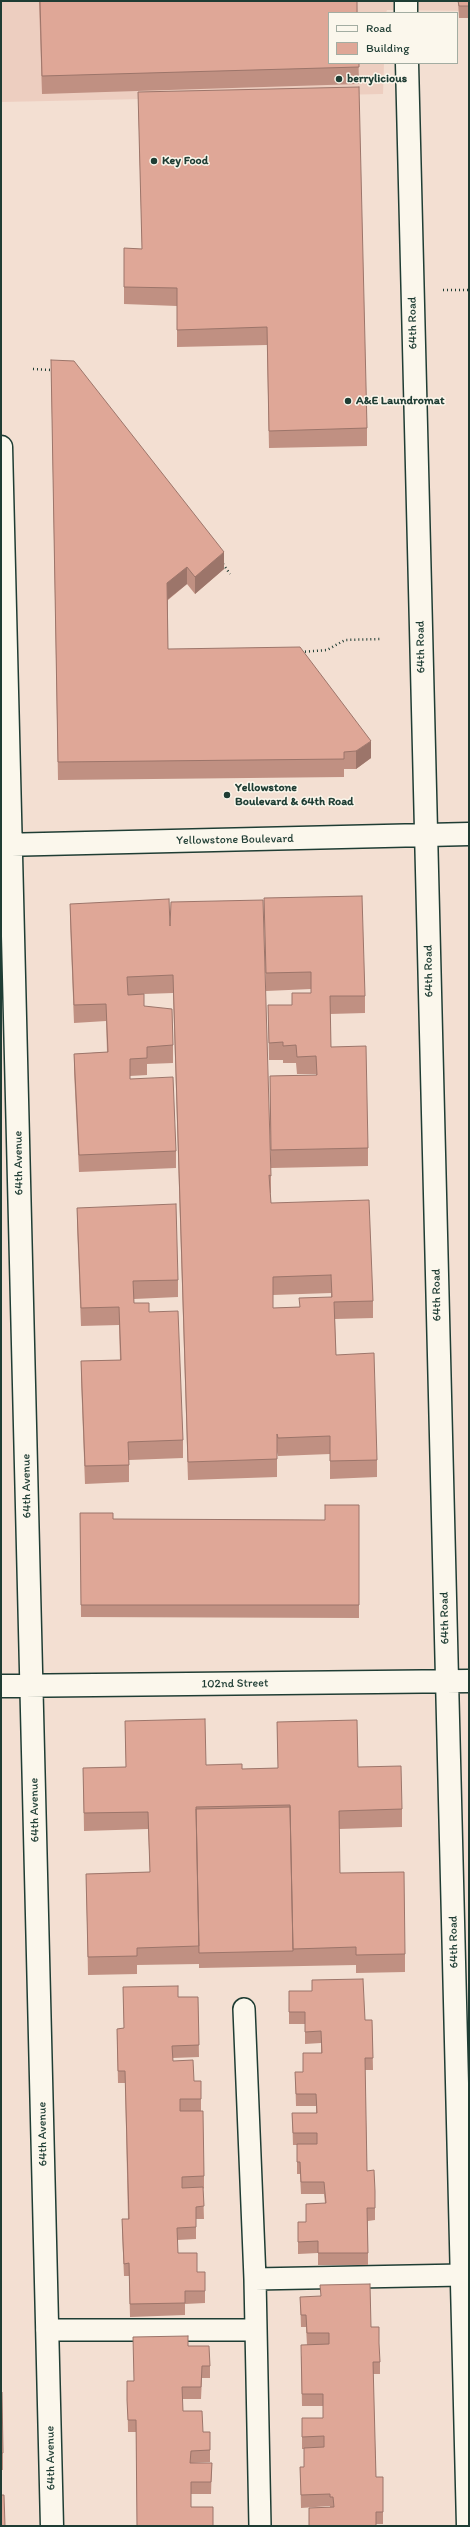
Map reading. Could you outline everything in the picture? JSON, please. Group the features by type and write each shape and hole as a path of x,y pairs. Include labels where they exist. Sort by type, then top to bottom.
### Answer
{"street":[{"path":"406,1 406,12"},
{"name":"64th Road","path":"407,64 462,2275 466,2323 468,2526"},
{"name":"64th Avenue","path":"1,447 6,845 32,1686 52,2526"},
{"name":"Yellowstone Boulevard","path":"6,845 469,834"},
{"name":"102nd Street","path":"1,1686 447,1683 469,1681"}],"lane":[{"path":"244,2009 255,2279 260,2526"},
{"path":"255,2279 462,2275"},
{"path":"47,2330 256,2330"}],"path":[{"path":"33,369 54,371"},
{"path":"220,561 230,574"},
{"path":"293,653 327,650 345,640 380,639"}],"shaded area":[{"path":"1,1 469,1 469,11 387,10 386,12 328,12 328,64 384,64 383,94 1,102"}],"building":[{"path":"40,1 357,1 357,12 328,12 328,64 359,64 359,67 42,76"},
{"path":"458,1 469,1 469,6 459,6"},
{"path":"359,87 367,428 269,431 267,327 177,330 177,288 124,287 124,248 142,249 138,92"},
{"path":"51,360 74,361 224,552 195,577 187,567 167,583 168,649 300,647 371,741 356,751 344,752 344,759 58,762"},
{"path":"362,896 365,996 330,996 331,1047 366,1046 368,1148 271,1150 270,1076 317,1075 316,1056 297,1057 296,1045 283,1046 283,1042 269,1043 268,1005 292,1005 292,993 311,993 311,972 266,973 264,898"},
{"path":"169,899 170,926 171,902 263,900 271,1176 269,1175 271,1203 369,1200 373,1301 334,1302 336,1355 374,1353 377,1460 330,1461 330,1436 278,1438 277,1434 277,1459 188,1462 173,975 127,977 128,995 144,994 144,1006 172,1009 173,1045 147,1047 147,1058 130,1059 130,1079 173,1077 176,1151 79,1155 74,1054 108,1052 106,1004 74,1005 70,904","holes":["331,1275 332,1297 299,1298 300,1307 273,1308 273,1277"]},
{"path":"176,1204 178,1280 133,1281 134,1303 149,1303 149,1312 178,1311 183,1440 128,1442 129,1465 85,1466 81,1361 121,1360 119,1307 81,1308 77,1208"},
{"path":"325,1505 359,1505 359,1605 81,1605 80,1513 113,1513 113,1519 325,1520"},
{"path":"205,1719 206,1765 242,1764 242,1769 278,1768 277,1722 357,1720 358,1767 401,1766 402,1809 339,1811 340,1873 404,1872 405,1954 356,1955 356,1947 293,1949 290,1805 196,1807 199,1946 137,1948 137,1956 88,1957 86,1874 150,1872 148,1812 84,1813 83,1768 126,1767 125,1721"},
{"path":"290,1807 293,1951 199,1953 196,1809"},
{"path":"363,1979 365,2020 372,2020 373,2058 365,2058 367,2171 374,2170 375,2191 375,2208 367,2208 368,2253 318,2253 318,2241 298,2242 298,2222 306,2222 306,2204 326,2203 324,2182 301,2182 300,2162 297,2162 297,2144 317,2144 317,2133 293,2133 292,2113 317,2113 316,2094 296,2094 295,2072 303,2072 303,2053 322,2053 321,2031 305,2032 305,2012 289,2012 289,1991 312,1991 312,1980"},
{"path":"178,1986 178,1997 198,1997 199,2045 172,2046 173,2061 193,2060 194,2081 201,2081 201,2099 180,2099 180,2111 203,2111 204,2176 182,2177 182,2188 203,2187 204,2206 196,2207 196,2227 177,2228 178,2253 197,2253 197,2272 205,2272 205,2291 185,2291 185,2303 130,2304 129,2263 124,2264 122,2219 129,2219 125,2071 118,2071 117,2029 124,2028 123,1987"},
{"path":"370,2284 371,2327 379,2327 380,2362 373,2362 376,2477 383,2477 383,2512 376,2512 376,2526 309,2526 309,2508 334,2507 333,2497 330,2497 330,2494 301,2495 300,2467 304,2467 304,2448 324,2447 324,2436 302,2437 302,2418 323,2418 323,2394 302,2394 301,2345 329,2344 329,2333 307,2333 306,2315 301,2315 300,2297 321,2296 320,2285"},
{"path":"188,2336 188,2346 209,2346 210,2366 202,2366 201,2387 182,2387 183,2411 202,2411 203,2432 210,2432 210,2450 191,2451 190,2463 212,2463 211,2482 191,2482 191,2507 213,2507 213,2526 137,2526 136,2420 128,2420 127,2400 127,2381 134,2381 133,2337"},
{"path":"2,2392 3,2453 1,2453"},
{"path":"1,2495 4,2495 5,2526 1,2526"}],"place":[{"name":"berrylicious","path":"339,79"},
{"name":"Key Food","path":"154,161"},
{"name":"A&E Laundromat","path":"348,401"},
{"name":"Yellowstone Boulevard & 64th Road","path":"227,795"}]}
